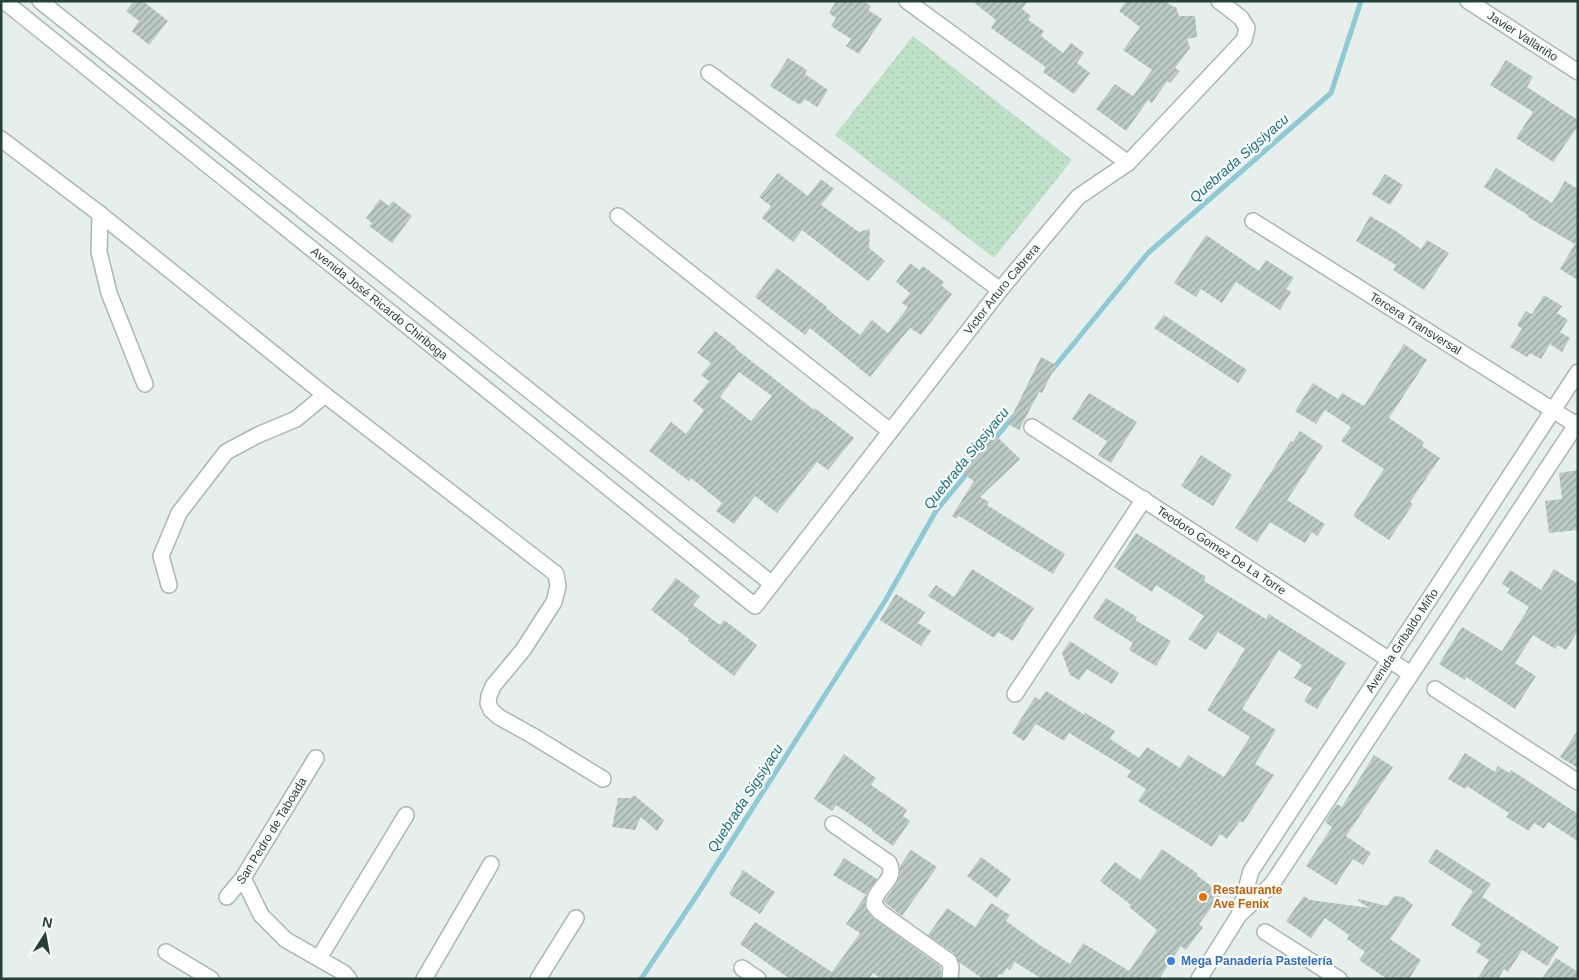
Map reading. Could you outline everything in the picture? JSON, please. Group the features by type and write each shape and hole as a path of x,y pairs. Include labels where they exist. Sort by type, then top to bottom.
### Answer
{"street":[{"name":"Avenida José Ricardo Chiriboga","path":"4,1 755,606"},
{"name":"Avenida José Ricardo Chiriboga","path":"40,1 771,583"},
{"path":"908,1 1128,163"},
{"name":"Victor Arturo Cabrera","path":"755,606 1000,290 1078,197 1128,163 1244,40 1247,28 1242,18 1219,1"},
{"name":"Javier Vallariño","path":"1468,1 1578,72"},
{"path":"709,73 1000,290"},
{"path":"1,139 100,214 325,395 556,574 558,586 554,602 523,650 493,686 488,703 491,710 499,717 603,779"},
{"path":"240,191 253,171"},
{"path":"100,214 99,252 109,293 145,384"},
{"path":"618,216 890,432"},
{"name":"Tercera Transversal","path":"1254,221 1577,424"},
{"path":"429,343 444,323"},
{"name":"Avenida Gribaldo Miño","path":"1239,915 1251,871 1578,372"},
{"path":"169,585 161,556 179,513 226,452 258,435 296,419 325,395"},
{"name":"Avenida Gribaldo Miño","path":"1199,979 1239,915 1272,884 1577,424"},
{"name":"Teodoro Gomez De La Torre","path":"1032,426 1411,674"},
{"path":"1016,694 1144,499"},
{"path":"1435,689 1578,782"},
{"name":"San Pedro de Taboada","path":"316,758 243,878 262,915 286,940 344,973 349,979"},
{"path":"319,958 406,814"},
{"path":"833,824 889,863 891,867 890,876 875,896 874,905 880,912 949,960 951,967 950,979"},
{"path":"424,979 491,864"},
{"path":"227,897 243,878"},
{"path":"538,979 576,918"},
{"path":"1266,932 1339,979"},
{"path":"166,952 211,979"},
{"path":"742,968 758,979"}],"green space":[{"path":"913,36 1072,160 994,258 835,135"}],"building":[{"path":"134,1 143,1 168,21 149,45 132,31 139,21 126,11"},
{"path":"836,1 863,1 871,6 868,10 882,19 859,54 846,46 851,39 831,26 836,18 829,13"},
{"path":"972,1 1028,1 1022,9 1031,16 1028,20 1044,31 1041,36 1063,53 1071,43 1084,53 1077,63 1090,73 1074,94 1043,72 1046,67 991,28 996,20"},
{"path":"1126,1 1165,1 1176,7 1179,16 1195,16 1197,37 1187,39 1190,48 1175,68 1180,71 1170,83 1167,81 1152,103 1148,100 1126,131 1096,109 1115,84 1133,96 1152,70 1123,50 1140,27 1119,11"},
{"path":"788,58 807,70 805,74 828,90 817,107 805,99 800,105 770,86"},
{"path":"1506,60 1533,77 1527,87 1578,120 1578,126 1553,162 1516,138 1533,112 1490,85"},
{"path":"1496,168 1552,203 1565,181 1578,189 1578,280 1560,269 1575,244 1528,217 1528,215 1484,187"},
{"path":"778,173 808,196 821,179 834,189 821,205 859,232 870,229 869,248 885,261 868,281 802,230 793,242 762,218 771,206 759,197"},
{"path":"1385,174 1403,185 1390,205 1372,194"},
{"path":"380,199 389,206 393,201 412,216 392,243 369,226 372,223 366,218"},
{"path":"1370,216 1396,231 1421,249 1427,240 1449,253 1424,290 1393,270 1396,265 1356,241"},
{"path":"1206,235 1259,271 1266,260 1294,278 1286,289 1291,292 1280,310 1236,282 1222,303 1201,289 1196,297 1174,283"},
{"path":"910,263 919,270 923,266 944,282 942,286 952,294 921,335 910,328 870,377 810,328 805,335 755,297 777,268 860,335 872,320 888,333 908,307 902,303 910,293 896,282"},
{"path":"1544,295 1562,306 1557,313 1568,320 1560,332 1570,338 1562,352 1550,344 1541,359 1530,353 1527,357 1510,347 1522,329 1517,325 1526,311 1532,314"},
{"path":"1164,315 1247,370 1238,383 1154,328"},
{"path":"715,331 814,410 815,408 854,438 828,470 817,462 777,513 755,496 734,524 716,511 722,503 691,478 689,481 649,451 671,422 686,434 704,410 693,401 709,381 701,375 711,363 697,353","holes":["739,372 772,396 751,421 720,397"]},
{"path":"1404,344 1427,360 1389,418 1424,442 1422,446 1440,458 1410,502 1413,504 1389,540 1353,516 1384,469 1341,441 1351,427 1325,410 1316,424 1295,411 1313,383 1338,399 1342,393 1364,406"},
{"path":"1041,357 1056,365 1042,393 1039,392 1019,430 1008,424"},
{"path":"1089,393 1137,422 1111,463 1098,455 1107,441 1072,419"},
{"path":"1300,431 1323,446 1287,500 1325,524 1317,536 1312,532 1305,543 1270,522 1257,542 1235,528 1291,441 1293,442"},
{"path":"993,433 1020,459 980,497 989,502 987,505 1065,554 1053,574 959,516 956,519 952,516 974,481 957,470"},
{"path":"1201,455 1232,475 1213,506 1181,486"},
{"path":"1578,470 1578,530 1549,533 1545,501 1562,499 1559,473"},
{"path":"1136,533 1206,577 1204,581 1266,619 1269,614 1346,663 1317,709 1304,701 1312,688 1294,678 1302,665 1279,650 1242,709 1276,730 1255,764 1274,775 1243,823 1240,821 1227,839 1220,834 1212,847 1138,801 1146,789 1127,777 1131,771 1069,733 1064,741 1036,724 1024,741 1012,733 1035,697 1040,700 1046,691 1086,716 1084,712 1115,731 1110,739 1139,758 1147,747 1180,768 1188,755 1224,777 1250,737 1207,710 1245,649 1218,632 1206,650 1188,639 1204,616 1156,585 1152,592 1114,567"},
{"path":"972,569 1034,608 1013,641 998,632 994,638 928,596 936,585 954,597"},
{"path":"1554,569 1578,584 1578,631 1566,650 1558,645 1555,649 1533,635 1515,663 1536,676 1515,709 1466,677 1465,680 1439,664 1462,627 1502,651 1529,607 1507,593 1510,589 1502,584 1510,570 1541,590"},
{"path":"676,578 700,596 693,605 720,625 724,620 757,645 734,676 651,610"},
{"path":"896,594 925,612 918,623 931,631 921,646 880,620"},
{"path":"1106,598 1137,617 1135,620 1171,641 1156,666 1129,650 1133,643 1093,618"},
{"path":"1070,641 1119,673 1112,684 1087,669 1079,680 1070,675 1062,653"},
{"path":"1578,730 1578,768 1560,757"},
{"path":"1465,753 1495,772 1498,766 1509,773 1511,770 1578,814 1578,841 1548,822 1544,829 1534,823 1529,831 1506,817 1509,813 1467,786 1465,789 1448,779"},
{"path":"844,754 876,778 871,785 907,810 903,816 910,821 893,846 836,805 832,811 814,799"},
{"path":"1374,755 1393,767 1346,836 1371,853 1363,865 1353,859 1336,885 1306,866 1332,827 1325,822 1337,804 1342,807"},
{"path":"634,795 664,820 657,831 641,817 635,830 612,827 618,798 631,798"},
{"path":"1162,849 1198,874 1196,875 1222,894 1199,924 1203,927 1186,950 1181,946 1159,979 1042,979 1015,962 1010,970 1007,968 996,979 983,979 959,962 954,953 928,935 947,908 975,927 991,903 1010,915 1006,921 1070,964 1083,943 1129,971 1157,930 1129,907 1131,905 1100,881 1115,862 1140,880"},
{"path":"1436,849 1491,884 1482,897 1428,862"},
{"path":"911,850 937,867 902,916 884,902 900,876 900,866"},
{"path":"981,857 1011,879 997,898 967,876"},
{"path":"844,858 877,879 866,895 833,875"},
{"path":"743,870 775,892 760,914 729,894"},
{"path":"1473,891 1559,947 1547,966 1522,950 1508,972 1504,969 1498,979 1477,979 1489,960 1476,952 1481,944 1451,925"},
{"path":"866,895 865,908 873,918 941,967 941,979 882,979 873,973 869,979 790,979 740,944 755,922 832,972 860,933 846,924"},
{"path":"1304,896 1310,900 1370,908 1358,901 1359,899 1387,906 1394,896 1403,897 1413,905 1390,939 1421,960 1409,979 1387,979 1359,960 1365,952 1347,939 1349,935 1325,918 1311,938 1286,921"},
{"path":"1556,958 1578,972 1578,979 1542,979"}],"waterway":[{"name":"Quebrada Sigsiyacu","path":"1052,370 1148,253 1331,93 1361,1"},
{"name":"Quebrada Sigsiyacu","path":"993,441 1013,417"},
{"name":"Quebrada Sigsiyacu","path":"641,979 699,892 885,601 936,511 969,471"}],"place":[{"name":"Restaurante Ave Fenix","path":"1203,897"},
{"name":"Mega Panadería Pastelería","path":"1171,961"}]}
